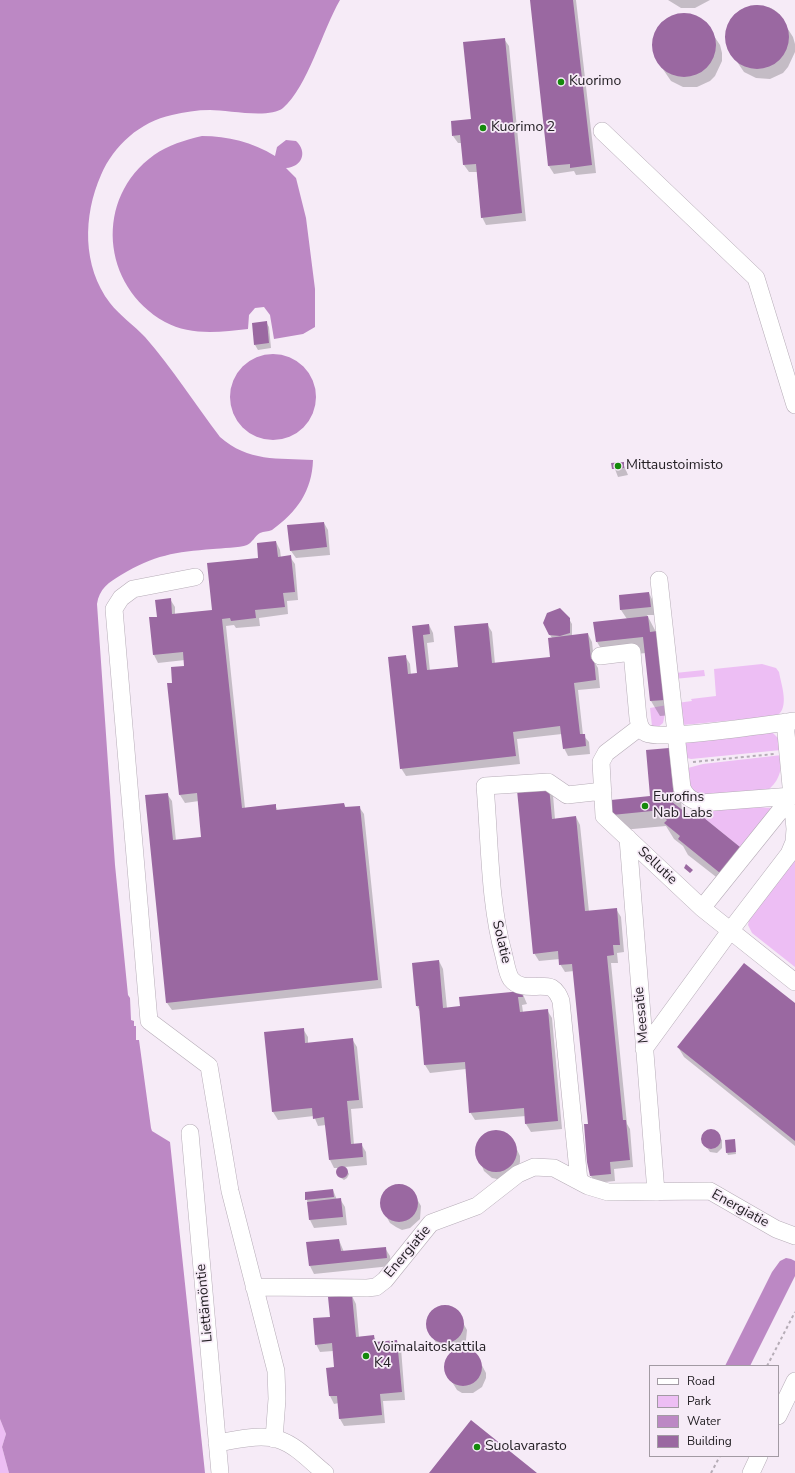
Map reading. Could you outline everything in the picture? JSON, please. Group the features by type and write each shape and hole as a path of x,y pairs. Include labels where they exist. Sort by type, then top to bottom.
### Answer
{"lane":[{"path":"602,131 756,278 795,405"},
{"path":"195,577 133,589 121,598 114,609 149,1021 208,1066 230,1191 254,1287 266,1327 276,1371 277,1399 274,1439"},
{"path":"659,580 675,735 684,795 691,800 701,803 792,796"},
{"path":"600,656 632,652 640,727 645,733 654,735 675,735 790,722 787,752 795,829 794,842 789,854 730,931 644,1049"},
{"name":"Sellutie","path":"640,727 606,753 601,762 604,816 702,908 795,982"},
{"name":"Solatie","path":"579,1181 561,1001 557,992 552,988 529,987 516,983 512,980 508,973 496,928 485,786 548,782 567,795 603,791"},
{"path":"702,908 792,796"},
{"name":"Meesatie","path":"628,838 656,1192"},
{"name":"Liettämöntie","path":"190,1133 220,1473"},
{"name":"Energiatie","path":"254,1287 376,1287 385,1280 431,1223 477,1206 518,1174 534,1167 554,1168 588,1186 608,1192 710,1191 776,1229 795,1236"},
{"path":"779,1414 794,1386"},
{"path":"217,1443 264,1438 274,1439 292,1446 325,1473"},
{"path":"751,1473 759,1457"}],"path":[{"path":"679,764 787,752"},
{"path":"768,1365 795,1312"},
{"path":"711,1473 719,1457"}],"green space":[{"path":"762,664 776,668 779,672 784,701 781,712 777,716 683,725 677,703 692,701 691,699 716,696 714,669"},
{"path":"704,670 705,676 674,679 675,673"},
{"path":"667,705 663,723 657,728 652,726 650,708"},
{"path":"771,731 780,740 781,750 691,759 683,757 684,743"},
{"path":"782,755 779,775 775,783 768,790 700,796 691,791 684,769 703,764"},
{"path":"753,807 774,808 740,847 698,813 700,810"},
{"path":"795,858 795,967 752,933 748,925 749,920"},
{"path":"0,1419 6,1434 2,1447 9,1473 0,1473"}],"water":[{"path":"0,0 340,0 300,87 292,99 283,108 268,113 210,110 191,111 160,118 149,123 129,136 106,164 95,191 89,224 88,240 90,257 94,273 101,289 114,308 145,337 155,349 220,437 241,451 253,455 313,460 310,481 302,500 289,516 272,530 260,533 249,544 244,546 176,553 144,563 109,583 102,590 97,604 115,865 128,995 130,998 131,1020 134,1021 134,1026 136,1026 136,1040 139,1040 151,1128 152,1131 170,1142 205,1473 9,1473 2,1447 6,1434 0,1419"},
{"path":"202,136 221,137 240,141 258,147 275,156 277,147 286,140 296,141 300,145 302,150 302,158 296,165 286,168 296,178 306,218 315,289 315,327 303,334 274,339 270,315 264,307 255,308 249,315 248,329 206,332 185,329 165,322 144,306 128,287 118,265 113,241 114,217 121,194 135,173 154,155 177,143"},
{"path":"273,354 290,357 304,366 313,380 316,397 313,414 304,428 290,437 273,440 256,437 242,428 233,414 230,397 233,380 242,366 256,357"},
{"path":"786,1258 795,1261 795,1276 750,1365 726,1365 772,1272 780,1261"}],"building":[{"name":"Kuorimo","path":"530,0 573,0 592,165 570,168 570,164 548,166"},
{"path":"751,5 763,5 780,14 787,25 789,37 787,49 780,60 763,69 751,69 739,64 730,55 725,43 725,31 730,19 739,10"},
{"path":"678,13 690,13 707,22 714,33 716,45 714,57 707,68 690,77 678,77 666,72 657,63 652,51 652,39 657,27 666,18"},
{"name":"Kuorimo 2","path":"505,38 522,213 481,218 476,164 463,165 460,135 452,136 451,121 471,119 463,42"},
{"path":"267,321 269,343 254,345 252,323"},
{"name":"Mittaustoimisto","path":"624,462 624,468 612,469 611,463"},
{"path":"324,522 327,547 290,551 287,525"},
{"path":"276,541 278,557 291,555 295,592 283,593 285,607 255,610 256,618 231,621 230,618 222,619 242,808 276,804 276,810 344,803 345,807 360,806 378,980 166,1003 145,795 168,793 173,840 201,837 197,793 179,795 167,683 172,683 171,667 184,666 183,652 153,655 149,617 157,617 155,600 171,598 172,614 212,610 207,563 258,558 257,543"},
{"path":"649,592 651,607 620,610 619,595"},
{"path":"560,608 570,618 570,633 560,636 549,635 543,623 547,613"},
{"path":"648,616 650,632 657,631 665,700 650,701 643,637 596,642 593,622"},
{"path":"488,623 492,663 550,657 548,638 588,633 591,659 594,659 596,680 574,683 580,734 585,734 586,746 563,749 560,726 513,732 516,756 400,769 388,657 406,655 408,674 417,673 412,626 429,624 430,634 423,635 427,670 458,667 454,626"},
{"name":"Eurofins Nab Labs","path":"669,748 674,799 672,799 672,802 694,819 698,813 740,847 720,873 678,839 680,836 664,823 667,820 662,816 662,810 612,815 611,800 650,796 646,750"},
{"path":"549,786 552,819 576,816 585,911 617,908 620,945 613,945 614,955 607,956 623,1120 626,1120 630,1160 610,1162 611,1174 590,1176 587,1162 584,1124 588,1124 572,964 559,965 558,951 533,954 517,790"},
{"path":"686,864 693,870 690,873 684,868"},
{"path":"439,960 443,1008 460,1006 459,997 522,991 523,997 518,997 520,1012 548,1009 558,1121 525,1124 524,1108 469,1113 465,1062 424,1065 419,1006 416,1006 412,963"},
{"path":"744,963 795,1003 795,1141 677,1047"},
{"path":"304,1028 305,1043 353,1038 359,1100 347,1101 351,1144 362,1143 363,1157 329,1160 324,1117 313,1119 312,1108 272,1112 264,1032"},
{"path":"711,1129 718,1132 721,1139 718,1146 711,1149 704,1146 701,1139 704,1132"},
{"path":"496,1130 511,1136 517,1151 511,1166 496,1172 481,1166 475,1151 481,1136"},
{"path":"735,1139 736,1152 726,1153 725,1140"},
{"path":"340,1166 344,1166 348,1172 344,1178 340,1178 336,1174 336,1170"},
{"path":"395,1184 403,1184 410,1187 415,1192 418,1203 415,1214 410,1219 403,1222 395,1222 388,1219 383,1214 380,1207 380,1199 383,1192 388,1187"},
{"path":"333,1189 334,1197 305,1200 305,1192"},
{"path":"341,1198 343,1217 309,1220 307,1202"},
{"path":"339,1239 341,1251 386,1247 387,1258 309,1266 306,1242"},
{"name":"Voimalaitoskattila K4","path":"352,1295 356,1337 374,1335 375,1342 397,1340 402,1392 380,1394 382,1415 339,1419 337,1396 329,1396 326,1368 334,1367 332,1343 315,1345 313,1318 330,1317 328,1297"},
{"path":"445,1305 455,1308 461,1314 464,1324 461,1334 455,1340 445,1343 435,1340 429,1334 426,1324 429,1314 435,1308"},
{"path":"463,1348 473,1351 479,1357 482,1367 479,1377 473,1383 463,1386 453,1383 447,1377 444,1367 447,1357 453,1351"},
{"name":"Suolavarasto","path":"471,1420 537,1473 429,1473"}],"place":[{"name":"Kuorimo","path":"561,82"},
{"name":"Kuorimo 2","path":"483,128"},
{"name":"Mittaustoimisto","path":"618,466"},
{"name":"Eurofins Nab Labs","path":"645,806"},
{"name":"Voimalaitoskattila K4","path":"366,1356"},
{"name":"Suolavarasto","path":"477,1447"}]}
